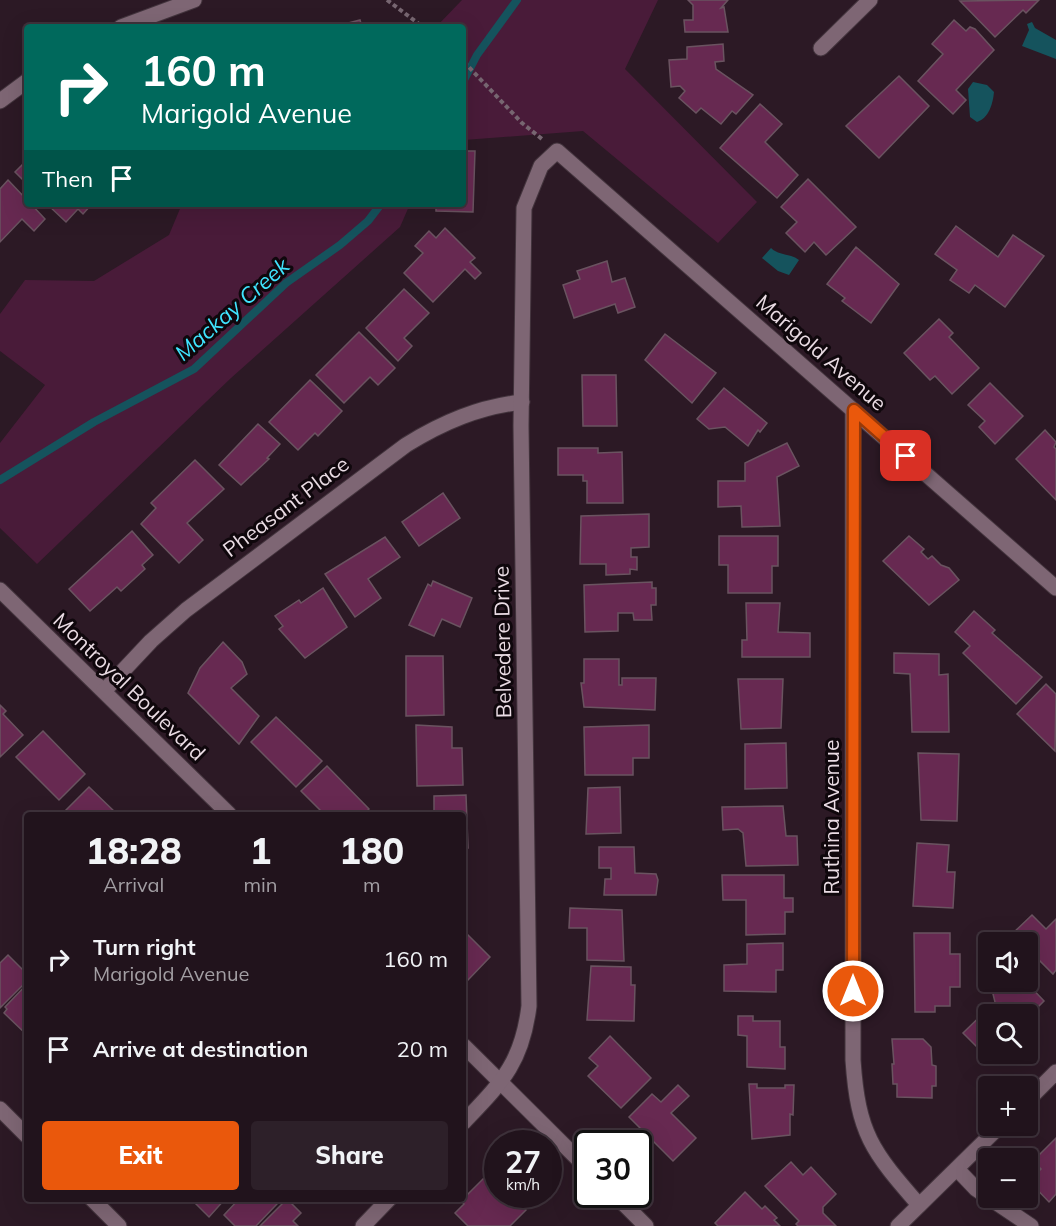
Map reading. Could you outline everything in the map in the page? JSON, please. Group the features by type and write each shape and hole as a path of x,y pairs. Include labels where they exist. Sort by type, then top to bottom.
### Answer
{"street":[{"path":"129,24 194,0"},
{"path":"821,48 870,0"},
{"path":"0,101 24,83"},
{"name":"Belvedere Drive","path":"466,1120 500,1083 521,1050 529,1006 522,402 524,208 541,166 558,151"},
{"name":"Marigold Avenue","path":"558,151 854,410 1053,578"},
{"name":"Pheasant Place","path":"104,691 151,641 194,603 397,452 437,426 497,405 522,402"},
{"name":"Ruthina Avenue","path":"854,410 853,1060 856,1098 864,1130 880,1160 919,1205"},
{"name":"Montroyal Boulevard","path":"0,590 227,812"},
{"path":"466,1048 574,1155"},
{"path":"1038,1090 1056,1072"},
{"path":"0,1109 24,1133"},
{"path":"898,1226 990,1136"},
{"path":"957,1169 976,1190 1030,1226"},
{"path":"95,1202 119,1226"},
{"path":"363,1226 386,1202"},
{"path":"628,1208 646,1226"}],"path":[{"path":"387,0 419,24"},
{"path":"466,64 522,123 558,151"}],"shaded area":[{"path":"462,0 658,0 625,69 757,202 718,243 583,131 466,140 466,24 439,24"},
{"path":"181,207 409,207 400,227 231,378 37,564 0,528 0,443 45,385 0,351 0,314 25,280 94,281 169,235"}],"water":[{"path":"1032,22 1035,28 1056,40 1056,59 1022,46 1029,30 1027,24"},
{"path":"973,82 987,85 994,92 987,114 977,122 970,117 968,89"},
{"path":"771,248 799,260 789,275 778,271 762,258"}],"building":[{"path":"688,0 728,0 721,8 724,7 728,32 685,32 684,20 693,20 693,5"},
{"path":"1039,0 1026,13 1023,10 995,37 960,1"},
{"path":"360,20 361,24 345,24"},
{"path":"954,20 966,31 970,27 975,29 994,50 956,90 966,100 953,114 918,81 943,54 932,44"},
{"path":"723,44 724,61 715,62 716,69 753,95 736,114 732,111 721,124 701,108 696,113 679,98 685,91 680,86 671,87 669,60 687,59 687,47"},
{"path":"899,76 929,106 879,158 846,126"},
{"path":"760,104 782,124 765,142 798,175 777,198 720,148"},
{"path":"466,151 475,151 473,212 436,211 436,207 466,207"},
{"path":"24,163 24,181 15,172"},
{"path":"808,179 856,227 826,255 814,242 805,252 786,233 797,222 781,207"},
{"path":"8,180 24,197 24,207 34,207 45,219 34,231 22,219 0,242 0,189"},
{"path":"50,207 89,207 83,214 78,209 66,222"},
{"path":"956,226 998,257 1013,235 1044,256 1005,307 975,285 969,293 950,280 957,270 935,254"},
{"path":"445,228 475,258 470,262 481,273 475,279 465,269 433,302 404,273 423,253 415,246 429,231 436,238"},
{"path":"856,247 899,284 871,323 842,301 845,298 827,284"},
{"path":"607,261 612,282 625,278 635,307 618,313 615,304 574,318 563,285 580,279 577,271"},
{"path":"404,289 429,313 404,338 412,346 398,361 366,328"},
{"path":"939,319 953,333 949,337 979,368 952,394 935,376 930,380 904,353"},
{"path":"359,332 395,368 378,385 370,377 344,403 316,375"},
{"path":"665,334 716,373 692,403 645,360"},
{"path":"582,375 616,375 617,426 583,426"},
{"path":"310,380 342,411 318,436 315,433 298,450 269,422"},
{"path":"990,383 1023,416 995,444 979,427 985,421 968,405"},
{"path":"724,388 767,423 760,432 758,430 748,446 725,427 709,429 697,419"},
{"path":"258,424 280,444 267,458 269,459 241,485 219,465"},
{"path":"1045,430 1056,442 1054,447 1056,449 1056,500 1016,459"},
{"path":"787,443 799,466 777,477 780,526 742,527 741,506 718,507 718,481 745,481 745,463"},
{"path":"558,448 598,448 598,453 622,452 623,503 587,503 587,481 583,481 583,475 558,475"},
{"path":"195,460 224,489 187,523 203,540 179,563 141,524 156,508 151,503"},
{"path":"443,493 460,518 419,546 402,522"},
{"path":"649,514 649,547 631,548 631,557 637,557 637,570 630,569 630,574 606,575 606,564 580,564 581,516"},
{"path":"132,531 153,555 142,565 145,569 121,591 117,587 90,611 69,589"},
{"path":"719,536 778,536 778,566 772,566 772,593 728,593 728,565 719,565"},
{"path":"909,536 924,549 921,552 928,559 932,556 941,565 949,568 959,580 929,605 883,561"},
{"path":"385,537 400,557 368,579 381,598 355,617 325,574"},
{"path":"433,581 472,598 460,627 442,619 434,636 409,625 428,584 431,586"},
{"path":"652,582 652,588 656,588 656,605 651,605 652,620 634,620 633,613 618,613 618,631 585,632 584,585"},
{"path":"323,588 347,627 305,658 279,629 283,626 275,616 299,600 301,603"},
{"path":"746,603 780,603 778,632 810,633 810,657 742,657 742,640 747,640"},
{"path":"974,611 995,630 992,633 1042,677 1016,704 963,653 970,646 955,632"},
{"path":"223,642 242,662 247,674 231,688 259,716 239,744 188,693 200,668"},
{"path":"894,653 939,654 939,675 948,674 949,732 912,732 910,674 894,673"},
{"path":"406,656 443,656 444,715 406,716"},
{"path":"584,659 619,659 619,685 622,685 622,678 656,678 655,710 584,707 581,683 584,683"},
{"path":"738,679 783,679 781,728 741,729"},
{"path":"1046,684 1056,694 1055,751 1017,714"},
{"path":"0,705 6,711 3,714 23,735 0,757"},
{"path":"276,717 322,761 296,787 251,742"},
{"path":"416,725 452,727 452,748 462,748 463,785 417,786"},
{"path":"649,725 649,758 633,758 633,775 585,775 584,727"},
{"path":"43,731 85,774 59,800 16,757"},
{"path":"786,743 787,788 745,789 745,744"},
{"path":"918,753 959,754 957,821 921,820"},
{"path":"327,766 369,809 366,812 318,812 320,810 301,791"},
{"path":"89,787 115,812 64,812"},
{"path":"620,787 621,833 586,834 588,788"},
{"path":"466,795 468,848 466,848 466,812 434,812 434,796"},
{"path":"783,806 786,836 797,836 798,865 746,866 743,833 738,829 723,830 722,807"},
{"path":"917,843 949,845 947,872 955,872 953,908 913,906"},
{"path":"599,847 634,847 635,873 656,874 658,880 656,895 604,895 605,879 611,879 611,868 599,868"},
{"path":"722,875 784,875 784,898 793,898 793,912 785,912 785,934 746,935 746,900 723,900"},
{"path":"570,908 622,910 624,961 587,960 587,928 569,928"},
{"path":"1032,915 1046,929 1056,919 1056,970 1053,974 1038,959 1038,932 1014,932"},
{"path":"466,933 490,957 466,980"},
{"path":"914,933 950,933 950,954 960,954 960,987 950,987 950,1006 935,1006 935,1012 915,1012"},
{"path":"783,943 783,970 776,970 776,992 724,991 724,965 747,964 747,944"},
{"path":"8,955 24,971 24,984 0,1008 0,963"},
{"path":"591,966 631,967 631,985 635,985 634,1021 587,1020"},
{"path":"24,987 24,1032 4,1013 7,1009 5,1007"},
{"path":"995,992 1035,992 1044,1001 1038,1007 1038,1004 993,1004 995,1002 993,994"},
{"path":"738,1016 753,1016 753,1021 780,1021 780,1047 785,1047 785,1069 747,1067 747,1036 738,1035"},
{"path":"978,1018 978,1048 963,1033"},
{"path":"610,1036 651,1078 621,1108 588,1076 598,1066 589,1058"},
{"path":"892,1039 923,1039 931,1047 932,1065 936,1066 936,1086 932,1086 932,1098 897,1097 897,1084 893,1084"},
{"path":"749,1084 757,1084 757,1088 785,1088 785,1085 794,1085 790,1135 752,1139"},
{"path":"678,1085 689,1096 671,1113 696,1138 673,1161 652,1140 652,1130 642,1130 629,1117 652,1094 661,1102"},
{"path":"1056,1138 1056,1194 1049,1202 1038,1190 1038,1172 1041,1169 1038,1166 1038,1156"},
{"path":"791,1162 803,1175 811,1167 836,1194 823,1207 823,1213 836,1226 798,1226 796,1224 799,1221 765,1186"},
{"path":"484,1178 484,1208 524,1208 526,1210 510,1226 468,1226 455,1213 464,1204 462,1202 466,1202 466,1196"},
{"path":"745,1192 762,1209 765,1206 777,1218 774,1220 780,1226 718,1226 715,1223"},
{"path":"194,1202 222,1202 209,1217"},
{"path":"236,1202 278,1203 256,1226 235,1226 224,1215"},
{"path":"284,1202 290,1202 301,1213 293,1221 298,1226 260,1226"}],"waterway":[{"name":"Mackay Creek","path":"466,76 477,55 517,0"},
{"name":"Mackay Creek","path":"0,480 94,422 194,369 286,283 340,245 368,221 379,207"}],"route":[{"path":"853,991 854,410 906,456"}]}
